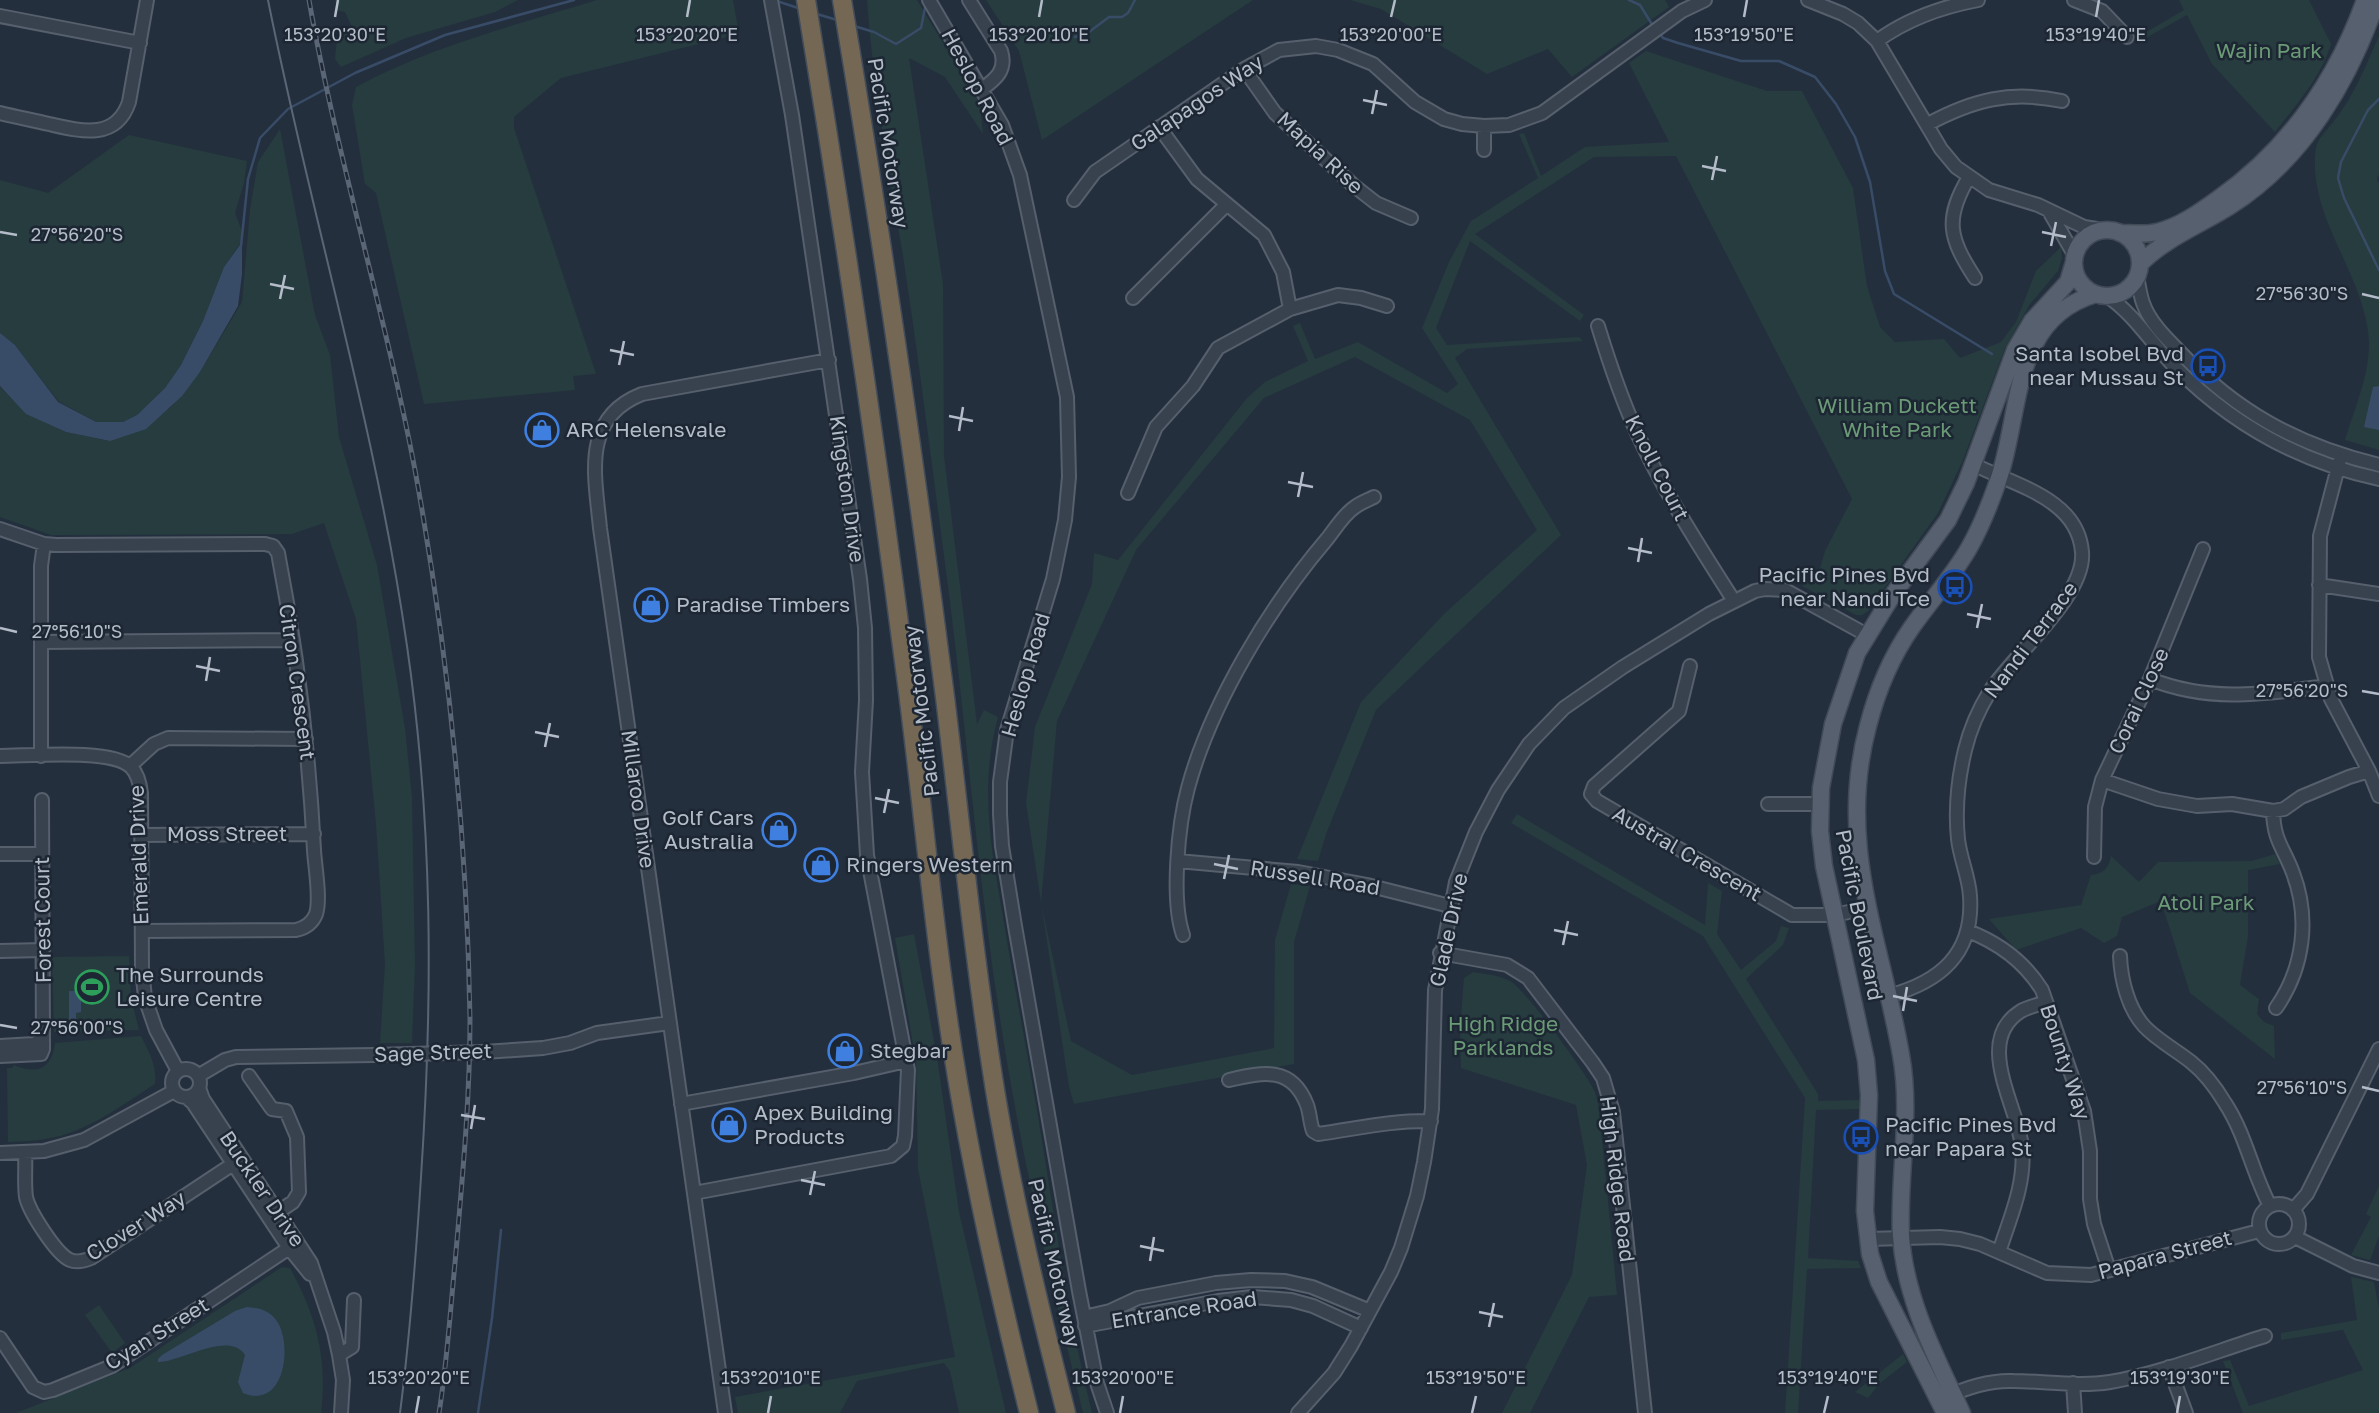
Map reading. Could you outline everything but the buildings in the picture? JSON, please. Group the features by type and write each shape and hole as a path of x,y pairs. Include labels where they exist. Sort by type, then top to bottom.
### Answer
{"highway":[{"name":"Pacific Motorway","path":"806,0 867,388 906,672 949,1027 978,1190 1029,1413"},
{"name":"Pacific Motorway","path":"842,0 916,481 986,1029 1013,1186 1036,1294 1066,1413"}],"main road":[{"path":"2102,295 2080,282 2074,259 2082,242 2088,236 2111,231 2156,233 2178,224 2242,183 2270,157 2315,102 2343,55 2365,0"},
{"path":"1962,1413 1945,1402 1906,1277 1901,1239 1906,1111 1901,1054 1857,852 1856,816 1860,763 1868,725 1891,663 1911,629 1971,545 1999,477 2022,373 2034,345 2050,321 2064,307 2125,290 2153,250 2232,205 2286,159 2333,97 2354,60 2377,0"},
{"path":"2111,231 2135,245 2138,271"},
{"name":"Pacific Boulevard","path":"1945,1402 1879,1282 1870,1254 1865,1211 1869,1116 1866,1060 1834,915 1820,831 1826,753 1844,684 1857,653 1892,596 1948,520 1973,464 2015,350 2032,321 2046,304 2062,292 2068,282 2074,259"}],"street":[{"path":"0,113 75,130 108,128 126,111 147,0"},
{"name":"Kingston Drive","path":"694,1193 891,1156 903,1146 905,1136 908,1070 867,855 862,772 866,700 865,628 829,360 771,0"},
{"name":"Heslop Road","path":"929,0 1002,125 1020,175 1067,397 1070,432 1069,477 1059,554 1042,620 1014,701 1007,730 1000,782 1000,814 1002,846 1015,926 1085,1322 1097,1382 1107,1413"},
{"path":"969,0 1004,59 1000,74 982,89"},
{"name":"Galapagos Way","path":"1074,200 1095,172 1244,69 1279,50 1316,46 1338,50 1373,64 1429,111 1462,124 1485,127 1509,125 1542,113 1682,11 1705,0"},
{"path":"1808,0 1843,14 1858,23 1877,41 1941,149 1956,167 1969,177 1989,190 2038,205 2084,227 2111,231"},
{"path":"1877,41 1895,28 1934,10 1978,0"},
{"path":"2076,0 2102,11 2127,37"},
{"path":"0,16 140,43"},
{"name":"Mapia Rise","path":"1244,69 1275,113 1359,190 1376,203 1411,218"},
{"path":"1928,124 1960,107 1982,100 2040,96 2062,101"},
{"path":"1159,127 1197,179 1264,236 1283,272 1290,309"},
{"path":"1484,150 1485,127"},
{"path":"1969,177 1957,199 1952,217 1953,233 1963,260 1975,278"},
{"path":"1133,298 1227,204"},
{"path":"2049,211 2074,259"},
{"path":"2138,271 2143,304 2150,318 2203,377 2235,403 2271,426 2339,462 2379,479"},
{"path":"1128,493 1156,427 1193,386 1218,348 1290,309 1338,295 1361,298 1387,306"},
{"path":"2102,295 2123,306 2172,364 2202,394 2232,417 2315,461 2379,466"},
{"name":"Knoll Court","path":"1598,327 1617,386 1656,472 1734,601"},
{"name":"Millaroo Drive","path":"725,1413 600,528 595,453 604,424 616,407 642,394 829,360"},
{"path":"2339,462 2320,536 2319,657 2331,699 2369,771 2379,796"},
{"name":"Nandi Terrace","path":"1888,996 1925,984 1940,974 1952,961 1968,931 1970,894 1958,839 1957,802 1960,770 1967,742 1991,690 2069,595 2080,575 2082,564 2083,553 2078,533 2064,511 2038,494 1973,464"},
{"path":"1183,935 1177,917 1178,861 1187,789 1231,683 1298,574 1354,507 1374,497"},
{"name":"Citron Crescent","path":"0,529 44,544 269,545 278,553 306,739 314,834 316,911 312,921 303,928 290,930 142,932"},
{"path":"41,756 41,566 44,544"},
{"name":"Corai Close","path":"2094,857 2095,807 2102,780 2150,679 2203,549"},
{"path":"2319,585 2379,594"},
{"name":"Glade Drive","path":"1298,1413 1334,1373 1362,1328 1401,1248 1417,1196 1431,1121 1434,989 1456,882 1476,832 1498,790 1529,744 1564,708 1614,674 1734,601 1765,589 1785,590 1867,635"},
{"path":"41,642 293,640"},
{"name":"Austral Crescent","path":"1690,666 1679,711 1594,786 1591,794 1597,802 1792,915 1834,915 1868,908"},
{"path":"2150,679 2175,688 2209,695 2326,686"},
{"path":"131,766 153,744 168,738 306,739"},
{"name":"Emerald Drive","path":"0,756 110,756 131,766 140,784 145,998 156,1030 178,1071"},
{"path":"2102,780 2197,806 2232,804 2273,811 2349,777 2369,771"},
{"name":"Forest Court","path":"42,800 43,1039"},
{"path":"1768,804 1821,804"},
{"path":"2273,811 2277,841 2296,881 2303,928 2294,975 2276,1008"},
{"name":"Moss Street","path":"141,835 314,834"},
{"path":"0,854 42,854"},
{"name":"Russell Road","path":"1178,861 1298,872 1367,884 1450,906"},
{"name":"Bounty Way","path":"1968,931 2003,948 2021,963 2033,975 2046,1002 2084,1111 2090,1151 2092,1211 2109,1270"},
{"path":"0,951 43,950"},
{"name":"High Ridge Road","path":"1440,953 1499,963 1516,969 1538,989 1603,1078 1614,1112 1645,1413"},
{"path":"2120,956 2121,979 2137,1016 2145,1027 2193,1064 2211,1083 2238,1125 2260,1187 2270,1206"},
{"path":"1999,1252 2019,1188 2022,1147 2017,1119 2000,1069 1998,1051 2010,1020 2022,1010 2046,1002"},
{"name":"Sage Street","path":"199,1082 225,1060 236,1057 484,1052 543,1048 570,1043 597,1033 639,1025 669,1023"},
{"path":"0,1046 34,1044 43,1039"},
{"path":"0,1056 41,1054 43,1039"},
{"path":"2293,1210 2307,1194 2379,1049"},
{"path":"681,1104 841,1076 906,1060"},
{"path":"191,1070 199,1082 194,1094 181,1097 174,1091 172,1082 178,1071 191,1070"},
{"path":"1229,1080 1271,1073 1290,1078 1298,1086 1308,1107 1313,1131 1318,1134 1391,1123 1431,1121"},
{"path":"249,1076 272,1109 286,1111 297,1137 300,1186 298,1197 273,1215"},
{"name":"Buckler Drive","path":"199,1082 203,1100 273,1215 289,1248 312,1276 321,1293"},
{"path":"0,1153 59,1148 85,1140 174,1091"},
{"name":"Buckler Drive","path":"186,1097 193,1103 233,1164 311,1263 339,1355 343,1380 341,1413"},
{"name":"Clover Way","path":"25,1152 26,1197 31,1211 61,1253 67,1259 75,1261 91,1258 233,1164"},
{"path":"2282,1204 2293,1210 2299,1223 2295,1237 2290,1242 2276,1245 2263,1238 2259,1231 2260,1216 2270,1206 2282,1204"},
{"name":"Papara Street","path":"1868,1239 1960,1239 2048,1273 2091,1275 2259,1231"},
{"path":"2295,1237 2353,1266 2379,1273"},
{"name":"Cyan Street","path":"0,1338 33,1387 44,1392 53,1390 112,1366 289,1248"},
{"path":"1251,1280 1252,1297"},
{"name":"Entrance Road","path":"1085,1322 1138,1298 1216,1283 1251,1280 1285,1281 1312,1287 1370,1311"},
{"name":"Entrance Road","path":"1085,1322 1252,1297 1301,1303 1362,1328"},
{"path":"339,1355 352,1347 354,1300"},
{"path":"1945,1402 1980,1385 2011,1380 2073,1383 2110,1381 2169,1367 2265,1336"},
{"path":"2169,1367 2186,1413"},
{"path":"2073,1383 2075,1413"}],"green space":[{"path":"335,0 518,0 495,12 406,38 341,67 335,59 337,38 351,25 345,12 337,10"},
{"path":"597,0 733,0 739,34 561,78 514,117 514,128 596,374 573,376 575,390 424,404 376,193 365,184 352,105 356,87 444,48"},
{"path":"867,0 917,0 980,104 983,134 945,77 909,58 943,284 944,456 977,724 984,710 998,717 992,743 988,792 994,866 1068,1300 1092,1413 1083,1413 1036,1210 1006,1056 990,948 943,548 908,292 877,96"},
{"path":"986,0 1253,0 1042,140 1019,51"},
{"path":"1350,0 1665,0 1669,7 1572,77 1548,49 1487,74 1381,9"},
{"name":"Wajin Park","path":"2179,0 2309,0 2331,44 2315,79 2275,132 2212,64 2187,15 2144,39 2143,34 2184,10"},
{"path":"2379,36 2379,450 2345,440 2364,379 2369,341 2358,292 2327,221 2315,173 2317,144 2348,101"},
{"name":"William Duckett White Park","path":"1646,51 1767,91 1802,91 1853,188 1867,286 1880,327 1895,342 1944,339 1960,358 2001,342 2016,322 2036,271 2061,247 2062,258 2058,271 2030,304 2005,348 1963,460 1938,513 1868,611 1856,615 1802,586 1820,568 1825,551 1852,499 1676,156 1594,157 1475,234 1584,315 1580,321 1470,241 1436,328 1447,345 1579,337 1583,341 1467,349 1455,358 1561,535 1376,710 1326,834 1318,861 1297,859 1361,702 1444,614 1537,530 1470,420 1355,357 1264,398 1136,550 1057,721 1041,902 1026,803 1035,727 1092,584 1094,553 1118,560 1247,398 1265,382 1308,361 1293,326 1300,323 1315,359 1358,342 1447,393 1458,384 1422,328 1449,262 1471,221 1538,178 1519,134 1524,133 1541,176 1585,147 1669,142 1629,63"},
{"path":"280,129 315,315 330,355 339,437 377,565 405,728 412,797 415,965 412,1043 380,1043 385,964 376,824 356,619 324,523 292,534 51,535 0,517 0,387 27,414 66,432 109,441 170,408 200,372 242,302 250,210 258,162"},
{"path":"129,135 247,161 235,213 243,234 241,242 224,267 203,321 181,365 165,388 137,415 123,422 96,422 58,401 15,345 0,333 0,180 48,193"},
{"path":"1517,814 1705,925 1708,883 1722,891 1717,934 1741,970 1776,941 1781,926 1789,928 1783,945 1746,979 1818,1094 1818,1101 1859,1100 1860,1109 1816,1110 1808,1258 1858,1261 1861,1268 1807,1269 1798,1413 1785,1413 1805,1098 1703,936 1511,823"},
{"name":"Atoli Park","path":"2275,854 2280,864 2248,870 2248,936 2240,985 2259,999 2257,1014 2264,1022 2274,1026 2275,1059 2190,993 2161,901 2122,917 2117,936 2104,943 2081,928 2016,950 1989,919 2081,905 2091,875 2105,870 2111,856 2139,882 2158,862 2252,861"},
{"path":"1291,884 1310,886 1294,942 1294,1064 1074,1104 1069,1087 1041,905 1071,1041 1132,1075 1274,1048 1275,940"},
{"path":"914,934 937,1057 959,1212 1006,1413 959,1413 950,1371 944,1363 857,1381 840,1413 738,1413 735,1397 955,1357 918,1169 916,1062 895,938"},
{"name":"The Surrounds Leisure Centre","path":"129,956 131,998 139,1030 54,1032 52,957"},
{"name":"High Ridge Parklands","path":"1473,972 1496,976 1518,987 1590,1082 1599,1112 1617,1295 1589,1297 1530,1413 1502,1413 1572,1275 1587,1165 1576,1105 1461,1068 1460,1029 1464,978"},
{"path":"141,1036 154,1065 155,1084 103,1117 75,1131 46,1139 8,1142 7,1068 14,1065 30,1069 42,1068 51,1059 55,1043"},
{"path":"2379,1186 2379,1236 2370,1260 2351,1255 2371,1217 2366,1214"},
{"path":"282,1267 290,1268 307,1303 318,1338 323,1374 321,1413 16,1413 130,1368"},
{"path":"2351,1277 2374,1282 2379,1309 2379,1413 2243,1413 2223,1361 2230,1360 2249,1406 2363,1370 2343,1330 2281,1340 2281,1333 2357,1320"},
{"path":"99,1305 125,1343 112,1353 85,1315"},
{"path":"1903,1354 1907,1362 1879,1384 1868,1398 1855,1392"}],"water":[{"path":"242,242 238,306 200,372 182,396 146,429 110,441 66,432 26,414 0,386 0,333 15,345 58,402 96,422 123,422 137,415 165,388 181,365 203,321 224,267"},
{"path":"2379,386 2379,430 2364,427 2373,387"},
{"path":"69,991 81,991 81,1012 76,1013 76,1022 69,1022"},
{"path":"247,1307 270,1314 281,1330 284,1343 282,1371 269,1392 257,1396 243,1393 238,1382 245,1355 238,1348 216,1346 158,1362 162,1355 235,1311"}],"waterway":[{"path":"241,246 248,179 260,138 288,109 355,73 445,35 574,0"},
{"path":"1075,37 1089,32 1109,17 1122,17 1128,13 1135,0"},
{"path":"1629,0 1640,5 1653,26"},
{"path":"777,1 801,9"},
{"path":"854,26 874,32 896,44 921,28 926,3"},
{"path":"817,14 837,20"},
{"path":"1660,34 1663,38 1741,61 1779,61 1815,77 1836,104 1855,137 1870,182 1885,271 1894,294 1992,354"},
{"path":"2379,99 2368,110 2341,162 2338,178 2344,198 2379,270"},
{"path":"478,1413 501,1230"}],"tram line":[{"path":"268,0 378,483 394,565 416,713 426,845 428,1043 417,1236 400,1413"}],"railway":[{"path":"309,0 333,118 390,352 415,470 437,606 454,743 465,881 470,1050 460,1202 439,1413"}],"place":[{"name":"Santa Isobel Bvd near Mussau St","path":"2208,366"},
{"name":"ARC Helensvale","path":"542,430"},
{"name":"Pacific Pines Bvd near Nandi Tce","path":"1955,587"},
{"name":"Paradise Timbers","path":"651,605"},
{"name":"Golf Cars Australia","path":"779,830"},
{"name":"Ringers Western","path":"821,865"},
{"name":"The Surrounds Leisure Centre","path":"92,987"},
{"name":"Stegbar","path":"845,1051"},
{"name":"Apex Building Products","path":"729,1125"},
{"name":"Pacific Pines Bvd near Papara St","path":"1861,1137"}]}
